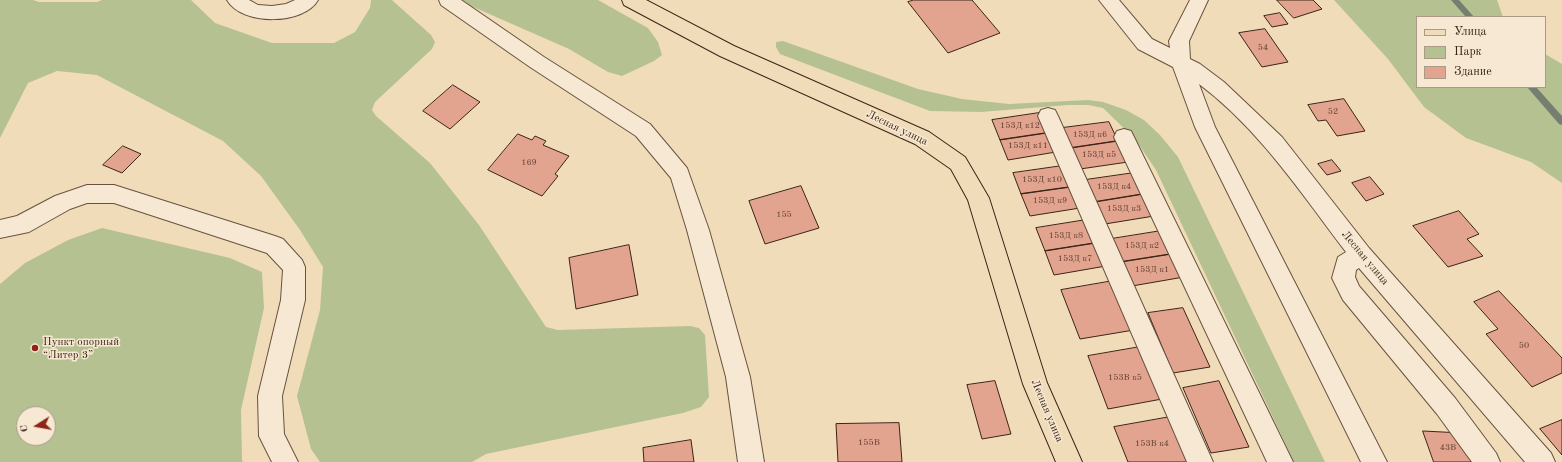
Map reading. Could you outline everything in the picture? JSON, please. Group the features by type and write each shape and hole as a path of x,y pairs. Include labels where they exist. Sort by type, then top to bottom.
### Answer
{"main road":[{"name":"Лесная улица","path":"631,0 727,51 922,138 958,164 978,198 1035,384 1069,462"}],"street":[{"path":"236,0 249,10 275,14 293,9 309,0"},
{"path":"448,0 537,62 643,130 680,174 698,230 738,377 751,462"},
{"name":"Лесная улица","path":"1108,0 1145,44 1193,69 1218,87 1275,143 1361,255 1542,462"},
{"path":"1199,0 1179,41 1181,64 1205,127 1374,462"},
{"path":"1048,116 1200,462"},
{"path":"1124,137 1280,462"},
{"path":"0,229 21,225 63,202 87,194 114,194 275,246 294,267 292,300 270,396 272,436 285,462"},
{"path":"1361,255 1346,264 1343,278 1351,293 1446,406 1487,462"}],"green space":[{"path":"0,0 97,2 102,0 191,0 215,23 272,43 334,43 355,32 370,8 371,0 392,0 431,35 435,42 432,49 375,102 372,110 376,116 430,163 479,225 546,327 558,330 690,326 699,328 705,335 709,397 701,407 683,413 486,454 472,462 320,462 311,449 297,396 320,310 323,267 300,230 261,176 223,141 97,75 57,71 28,83 0,138"},
{"path":"463,0 598,0 648,28 658,42 662,55 654,61 622,76 608,72 569,49 471,6"},
{"path":"1334,0 1497,0 1503,16 1416,16 1416,88 1546,88 1546,55 1562,64 1562,183 1531,162 1466,138 1424,107 1388,59"},
{"path":"783,41 918,89 962,99 1009,104 1088,100 1103,102 1126,110 1144,120 1160,135 1178,157 1325,462 1294,462 1156,170 1135,139 1103,108 1088,105 1068,105 981,112 930,111 780,54 776,47 776,42"},
{"path":"102,228 230,258 262,272 264,308 241,410 243,462 0,462 0,284 25,263 68,240"}],"building":[{"path":"914,0 972,0 1000,33 948,53 908,2"},
{"path":"1277,0 1313,0 1322,9 1294,18"},
{"path":"1280,13 1288,24 1272,27 1264,16"},
{"path":"1265,29 1288,62 1262,67 1239,33"},
{"path":"453,85 480,102 450,129 423,111"},
{"path":"1344,99 1365,131 1337,136 1326,120 1318,121 1308,105"},
{"path":"1039,113 1047,133 1000,140 992,120"},
{"path":"1109,122 1118,141 1071,148 1062,128"},
{"path":"1047,133 1056,152 1008,160 1000,140"},
{"path":"518,134 532,140 535,136 546,141 543,145 569,156 555,174 558,176 542,196 488,170"},
{"path":"1118,141 1128,162 1080,169 1071,148"},
{"path":"123,146 141,154 122,173 103,165"},
{"path":"1332,160 1341,171 1327,175 1318,164"},
{"path":"1062,166 1071,187 1021,194 1013,173"},
{"path":"1134,173 1144,194 1095,202 1085,180"},
{"path":"1370,177 1384,194 1366,201 1352,183"},
{"path":"801,186 819,228 765,244 749,201"},
{"path":"1071,187 1080,208 1030,216 1021,194"},
{"path":"1144,194 1154,216 1105,224 1095,202"},
{"path":"1459,211 1479,234 1467,239 1483,256 1448,267 1413,226"},
{"path":"1086,220 1096,243 1045,251 1036,228"},
{"path":"1161,231 1172,254 1121,262 1111,239"},
{"path":"1096,243 1106,266 1054,275 1045,251"},
{"path":"629,245 638,295 576,309 569,258"},
{"path":"1172,254 1184,277 1132,286 1121,262"},
{"path":"1113,281 1134,330 1080,339 1061,290"},
{"path":"1499,291 1562,358 1562,373 1532,387 1486,334 1498,329 1474,302"},
{"path":"1183,308 1210,367 1173,373 1148,313"},
{"path":"1140,347 1162,399 1108,409 1088,356"},
{"path":"995,381 1011,434 982,439 967,385"},
{"path":"1219,381 1249,447 1211,453 1183,388"},
{"path":"1170,417 1190,462 1128,462 1114,427"},
{"path":"1562,420 1562,455 1540,429"},
{"path":"899,423 902,462 838,462 836,424"},
{"path":"1423,431 1462,433 1472,462 1434,462"},
{"path":"691,440 694,462 644,462 643,448"}],"waterway":[{"path":"1455,0 1469,16"},
{"path":"1532,88 1562,122"}],"place":[{"name":"Пункт опорный “Литер 3”","path":"35,348"}]}
